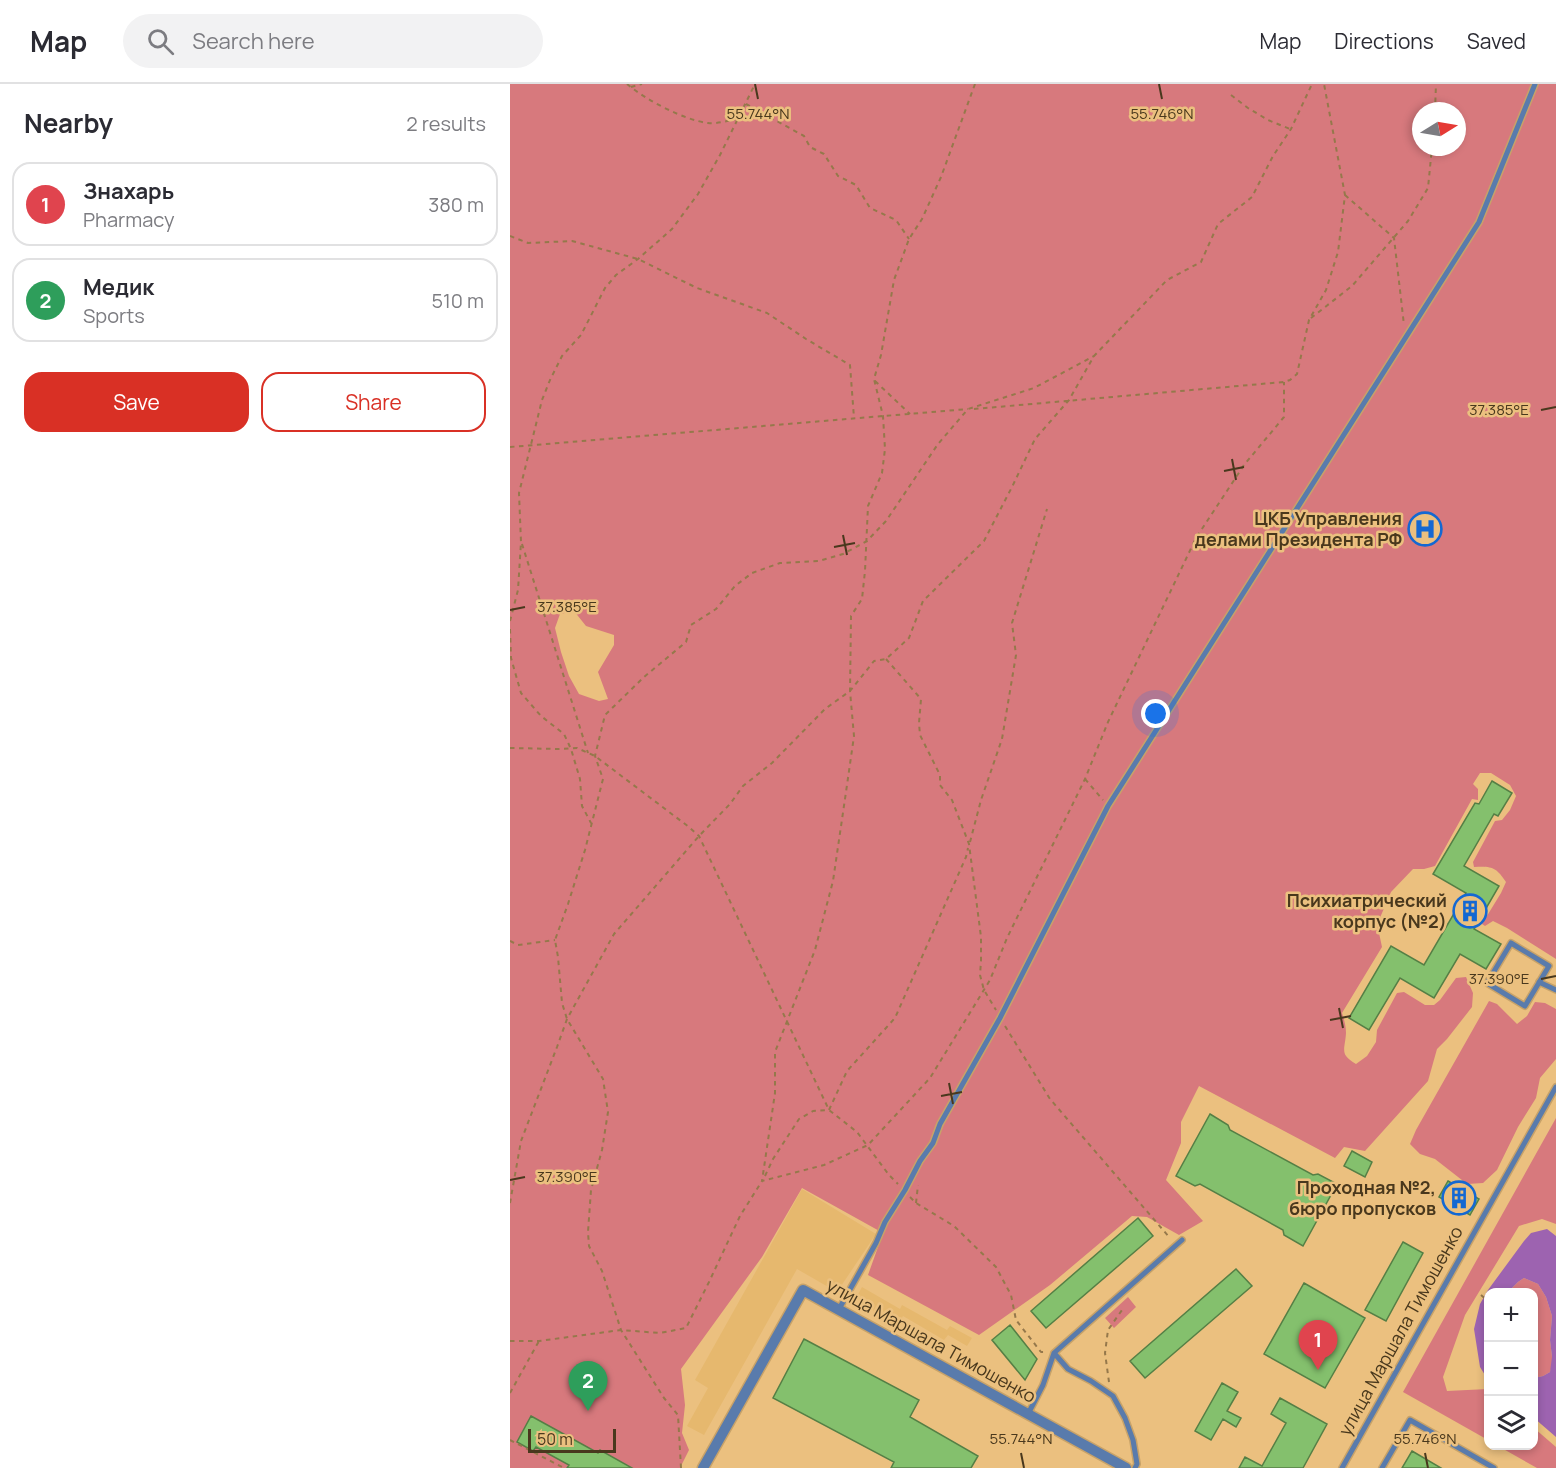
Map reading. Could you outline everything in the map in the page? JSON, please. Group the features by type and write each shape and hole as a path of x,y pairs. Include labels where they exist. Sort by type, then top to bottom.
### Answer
{"street":[{"name":"улица Маршала Тимошенко","path":"703,1468 803,1290 1126,1468"}],"lane":[{"path":"839,1309 876,1243 885,1222 933,1143 940,1124 1000,1018 1108,806 1479,222 1536,84"},
{"path":"1511,943 1549,966 1539,982 1525,1006 1487,983 1511,943"},
{"path":"1539,982 1556,990"},
{"name":"улица Маршала Тимошенко","path":"1342,1468 1556,1087"},
{"path":"1028,1414 1043,1385 1054,1353 1182,1240"},
{"path":"1054,1353 1068,1369 1113,1396 1125,1418 1133,1440 1137,1464 1135,1468"},
{"path":"1382,1468 1410,1420 1494,1468"}],"path":[{"path":"627,84 668,110 695,120 711,123 736,119"},
{"path":"631,87 642,84"},
{"path":"510,621 518,590 521,542 519,493 542,400 550,380 562,356 581,335 605,288 616,275 672,229 698,194 755,84"},
{"path":"762,1181 776,1093 776,1052 815,950 833,881 854,736 850,691 851,616 862,599 868,506 882,473 885,449 883,416 874,379 881,355 894,279 909,239 922,219 941,177 975,84"},
{"path":"510,1203 520,1141 567,1019 614,934 699,836 730,804 743,786 772,764 825,710 850,691 874,661 886,659 909,638 923,601 984,541 1035,439 1069,400 1094,356 1167,280 1201,262 1218,224 1252,197 1273,156 1291,129 1312,84"},
{"path":"510,447 1290,380 1297,374 1309,320 1326,290 1338,252 1345,195 1324,84"},
{"path":"1435,102 1436,84"},
{"path":"1231,95 1268,120 1291,129"},
{"path":"745,104 804,136 810,147 825,154 838,176 856,185 870,207 896,220 909,239"},
{"path":"1309,320 1352,286 1408,221 1428,188 1431,156"},
{"path":"1345,195 1394,238 1406,337"},
{"path":"510,236 528,243 572,241 638,259 697,288 767,313 850,365 854,419"},
{"path":"681,1468 678,1415 664,1398 621,1330 602,1271 589,1246 591,1190 602,1150 608,1112 603,1080 567,1019 562,1004 555,940 585,850 603,779 595,756 605,715 644,677 686,642 691,625 716,609 735,586 753,573 780,563 819,561 843,554 867,541 886,521 938,444 968,409 1034,388 1094,356"},
{"path":"874,379 910,414"},
{"path":"762,1181 824,1165 868,1145 930,1078 990,980 1007,938 1085,779 1108,722 1196,538 1244,465 1284,417 1284,382"},
{"path":"829,1110 847,1071 895,1018 966,857 981,800 1002,739 1016,655 1012,623 1047,509"},
{"path":"521,542 588,753"},
{"path":"510,629 511,658 521,693 541,716 564,734 580,778 582,806 591,824"},
{"path":"886,659 921,699 920,735 940,775 940,785 952,800 969,844 981,937 980,975 984,990 1050,1099 1176,1245"},
{"path":"510,748 577,748 595,756 689,826 699,836 829,1110 857,1132 889,1174"},
{"path":"1085,779 1108,806"},
{"path":"510,941 518,945 555,940"},
{"path":"510,1341 538,1341 621,1330 660,1333 686,1328 740,1216 798,1119 813,1111 829,1110"},
{"path":"916,1203 954,1226 996,1267 1011,1295 1016,1320 1041,1352 1054,1353"},
{"path":"1113,1396 1105,1353 1108,1330 1122,1310 1114,1300"},
{"path":"510,1394 538,1341"},
{"path":"510,1440 564,1468"}],"shaded area":[{"path":"510,84 1556,84 1556,959 1493,921 1485,926 1482,924 1506,882 1496,870 1489,867 1474,867 1473,862 1495,821 1502,820 1510,810 1516,796 1510,785 1491,773 1480,773 1473,784 1478,789 1478,800 1472,799 1435,866 1413,869 1391,892 1379,920 1382,947 1342,1013 1346,1030 1345,1054 1356,1064 1367,1056 1376,1042 1377,1030 1397,993 1404,992 1425,1005 1434,1005 1456,978 1466,977 1473,993 1472,1007 1437,1049 1428,1081 1365,1151 1344,1147 1335,1158 1199,1086 1181,1122 1181,1143 1166,1180 1203,1221 1179,1235 1147,1217 1132,1216 1050,1285 979,1335 868,1275 883,1233 802,1188 762,1257 681,1369 685,1405 682,1433 689,1450 680,1468 510,1468","holes":["574,611 586,626 614,635 614,645 598,672 608,699 599,701 579,694 569,676 561,652 555,628 560,614"]},
{"path":"1489,1001 1497,1004 1517,1024 1527,1016 1535,1002 1545,1003 1556,1009 1556,1059 1540,1078 1536,1098 1518,1127 1497,1170 1483,1183 1467,1184 1435,1159 1420,1154 1410,1144"},
{"path":"1556,1118 1556,1224 1542,1219 1519,1226 1465,1315 1443,1377 1447,1391 1484,1389 1484,1438 1403,1392"},
{"path":"802,1189 876,1234 837,1292 797,1269 704,1435 687,1426 708,1388 695,1380"},
{"path":"1547,1229 1556,1236 1556,1437 1538,1421 1538,1377 1550,1372 1552,1357 1550,1340 1552,1316 1546,1297 1538,1284 1524,1278 1512,1288 1489,1288 1531,1233"},
{"path":"1524,1278 1538,1284 1546,1297 1552,1316 1550,1340 1552,1366 1550,1372 1543,1376 1538,1377 1538,1288 1512,1288"},
{"path":"862,1287 900,1309 902,1305 947,1330 950,1326 972,1338 967,1346 948,1335 944,1340 903,1316 898,1325 855,1300"},
{"path":"1128,1297 1136,1307 1114,1328 1105,1318"},
{"path":"1484,1297 1484,1374 1480,1367 1474,1329"},
{"path":"1538,1431 1556,1447 1556,1468 1537,1468 1505,1450 1538,1450"}],"building":[{"name":"Психиатрический корпус (№2)","path":"1492,781 1512,793 1498,816 1494,814 1464,866 1499,886 1474,929 1501,944 1486,969 1460,954 1434,998 1400,978 1369,1030 1349,1018 1391,946 1424,965 1466,893 1433,874 1475,803 1479,804"},
{"path":"1210,1114 1228,1125 1230,1130 1313,1175 1318,1174 1337,1184 1303,1246 1284,1235 1283,1230 1200,1184 1195,1186 1176,1176"},
{"path":"1352,1151 1372,1162 1365,1177 1344,1166"},
{"name":"Проходная №2, бюро пропусков","path":"1448,1181 1479,1199 1470,1215 1439,1197"},
{"path":"1138,1218 1153,1236 1046,1328 1031,1311"},
{"path":"1403,1242 1423,1253 1386,1321 1365,1310"},
{"path":"1236,1269 1252,1286 1145,1378 1130,1361"},
{"path":"1304,1283 1365,1318 1325,1388 1264,1354"},
{"path":"1010,1325 1037,1359 1025,1380 992,1340"},
{"path":"804,1339 919,1400 910,1417 978,1456 971,1468 891,1468 894,1462 773,1398"},
{"path":"1222,1383 1238,1392 1227,1411 1241,1418 1236,1427 1223,1419 1211,1440 1195,1431"},
{"path":"1280,1398 1327,1424 1303,1468 1239,1468 1245,1457 1262,1466 1286,1423 1271,1414"},
{"path":"531,1416 598,1453 600,1450 632,1468 567,1468 569,1465 536,1447 533,1451 517,1442"},
{"path":"1412,1451 1441,1468 1402,1468"}],"place":[{"name":"ЦКБ Управления делами Президента РФ","path":"1425,529"},
{"name":"Психиатрический корпус (№2)","path":"1470,911"},
{"name":"Проходная №2, бюро пропусков","path":"1459,1198"},
{"name":"Знахарь","path":"1318,1370"},
{"name":"Медик","path":"588,1411"}]}
